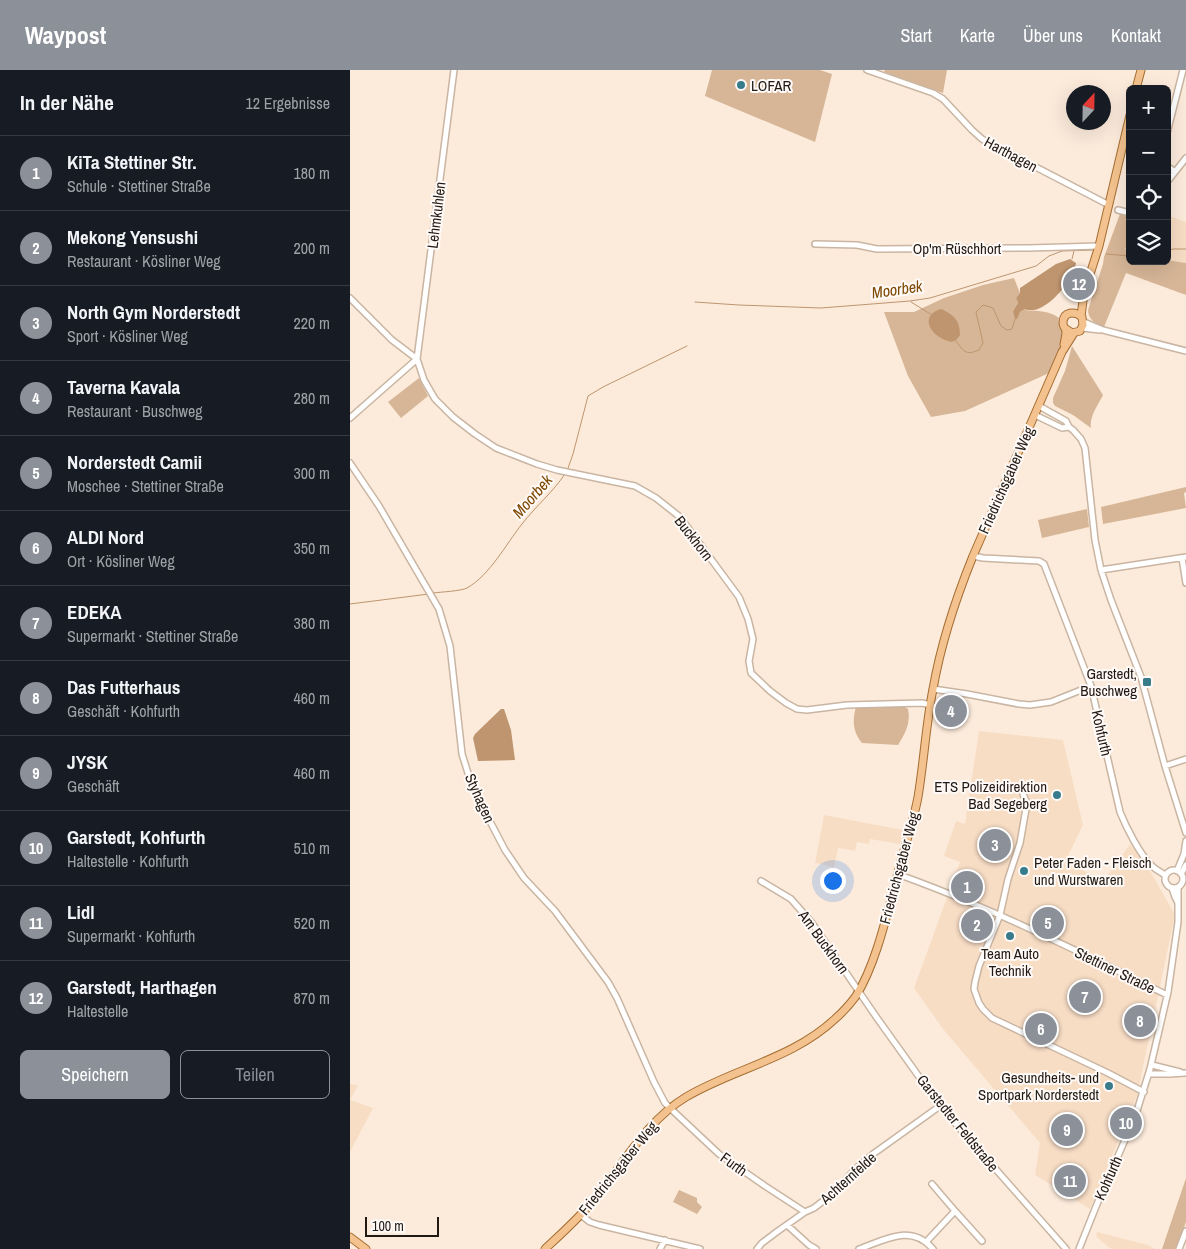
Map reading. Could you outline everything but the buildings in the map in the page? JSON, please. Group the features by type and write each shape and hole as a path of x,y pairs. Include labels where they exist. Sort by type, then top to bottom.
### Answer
{"main road":[{"path":"1137,85 1141,70"},
{"path":"1084,293 1080,331 1070,332 1063,324 1064,318 1073,312 1084,293 1099,246 1126,130"},
{"path":"1073,312 1077,313 1082,322"},
{"name":"Friedrichsgaber Weg","path":"1062,352 1066,329"},
{"name":"Friedrichsgaber Weg","path":"545,1249 581,1216 653,1124 670,1108 702,1088 780,1055 811,1039 843,1011 859,991 882,933 918,797 933,689 944,641 958,595 973,556 1062,352 1074,333"},
{"path":"350,1236 366,1249"}],"street":[{"name":"Lehmkuhlen","path":"417,359 454,70"},
{"name":"Harthagen","path":"866,70 933,93 943,99 982,139 1109,205"},
{"path":"1168,130 1183,70"},
{"path":"1171,177 1186,158"},
{"path":"1171,169 1175,172"},
{"path":"1118,210 1126,213"},
{"name":"Op'm Rüschhort","path":"815,244 857,245 877,249 1099,246"},
{"path":"350,298 392,340 417,359 350,418"},
{"path":"1082,322 1103,330 1186,351"},
{"name":"Buckhorn","path":"417,359 424,380 435,399 453,417 496,448 537,464 635,486 656,498 680,517 739,598 748,619 753,639 749,661 751,673 786,703 797,709 807,710 847,705 922,703 931,705"},
{"path":"1039,406 1066,421 1069,428 1078,434 1085,448 1095,540 1101,570 1141,677 1165,766 1186,833"},
{"path":"1035,415 1062,428 1069,428"},
{"name":"Styhagen","path":"350,463 440,609 450,646 462,754 473,789 504,850 524,878 555,911 608,982 654,1082 665,1103 670,1108"},
{"name":"Kohfurth","path":"973,556 1039,561 1044,564 1091,686 1120,812 1124,822 1146,859 1153,867 1165,875 1166,884 1179,887"},
{"path":"1101,570 1184,558 1186,583"},
{"path":"933,689 1030,705 1051,702 1091,686"},
{"path":"1165,766 1186,759"},
{"path":"1023,794 1027,803 1023,830 1008,879 1000,915 976,974 974,989 976,997 982,1009 992,1018 1144,1092"},
{"path":"1179,873 1186,841"},
{"path":"1179,873 1186,865"},
{"path":"1165,875 1170,871 1179,873"},
{"name":"Kohfurth","path":"1079,1249 1131,1128 1152,1065 1168,995 1179,914 1178,903 1174,897 1183,880 1179,873"},
{"name":"Stettiner Straße","path":"897,874 1000,915 1168,995"},
{"name":"Am Buckhorn","path":"761,881 796,904 812,923 859,991"},
{"name":"Garstedter Feldstraße","path":"859,991 940,1106 1066,1249"},
{"path":"1152,1065 1186,1073"},
{"path":"1149,1074 1186,1073"},
{"name":"Achternfelde","path":"757,1249 787,1224 814,1208 836,1191 854,1170 873,1154 940,1106"},
{"name":"Furth","path":"670,1108 719,1154 805,1212"},
{"path":"932,1184 982,1241"},
{"path":"926,1242 955,1211"},
{"path":"581,1216 599,1225 700,1249"},
{"path":"787,1224 816,1249"},
{"path":"1180,1249 1186,1231"},
{"path":"859,1249 899,1234 916,1236 933,1249"},
{"path":"660,1249 665,1240"}],"shaded area":[{"name":"LOFAR","path":"712,70 820,70 832,74 815,142 705,96"},
{"path":"885,70 947,70 943,93 884,72"},
{"path":"1120,214 1126,216 1126,265 1171,265 1171,261 1186,263 1186,295 1126,273 1104,327 1098,325 1089,316 1088,310 1104,257"},
{"path":"1171,216 1186,222 1186,263 1171,261"},
{"path":"1070,259 1076,263 1074,270 1070,279 1056,296 1040,308 1025,309 1015,319 1013,311 1018,303 1016,298 1020,293 1020,288 1056,264"},
{"path":"1014,278 1020,293 1016,298 1018,303 1013,311 1020,312 1025,309 1041,311 1053,314 1059,318 1062,339 1058,354 1049,373 965,411 931,417 908,376 884,312 914,312 944,298 983,285"},
{"path":"941,309 953,316 959,325 960,335 952,342 938,337 930,327 930,317 934,312"},
{"path":"1072,346 1103,395 1093,415 1091,428 1053,403 1053,398 1065,371"},
{"path":"419,378 428,396 401,418 388,402"},
{"path":"1186,487 1186,492 1184,493 1186,508 1103,524 1101,507"},
{"path":"1087,509 1089,527 1042,538 1038,520"},
{"path":"903,706 908,709 909,719 898,745 862,743 854,726 856,707"},
{"path":"501,709 504,709 511,730 515,760 478,761 473,738"},
{"path":"979,731 1063,740 1083,825 1065,862 1104,880 1130,844 1152,874 1175,915 1137,1096 1090,1209 1035,1175 1040,1143 943,1029 914,988 960,862 944,856 956,821 965,824"},
{"path":"824,815 903,830 900,844 870,839 869,844 857,842 855,851 838,848 834,867 815,863"},
{"path":"350,1084 358,1085 350,1100"},
{"path":"350,1100 373,1108 350,1152"},
{"path":"1186,1178 1186,1222 1176,1249 1162,1249"},
{"path":"679,1190 697,1198 697,1202 702,1207 697,1214 673,1202"},
{"path":"1097,1232 1148,1245 1155,1249 1112,1249 1096,1236"}],"waterway":[{"name":"Moorbek","path":"1171,250 1186,249"},
{"name":"Moorbek","path":"695,302 821,308 910,301 930,298 1036,266 1049,256 1062,251 1094,250"},
{"path":"1072,259 1074,251"},
{"name":"Moorbek","path":"1106,254 1126,256"},
{"path":"911,302 932,315"},
{"path":"955,340 965,351 971,353 979,350 983,343 976,312 983,305 993,308 1001,326 1007,330 1012,329 1015,319"},
{"name":"Moorbek","path":"567,471 588,396 687,346"},
{"name":"Moorbek","path":"433,593 467,588 483,575 522,524 565,474"},
{"name":"Moorbek","path":"350,604 429,594"}],"place":[{"name":"LOFAR","path":"741,85"},
{"name":"Garstedt, Harthagen","path":"1079,284"},
{"name":"Garstedt, Buschweg","path":"1147,682"},
{"name":"Taverna Kavala","path":"951,711"},
{"name":"ETS Polizeidirektion Bad Segeberg","path":"1057,795"},
{"name":"North Gym Norderstedt","path":"995,845"},
{"name":"Peter Faden - Fleisch und Wurstwaren","path":"1024,871"},
{"name":"KiTa Stettiner Str.","path":"967,887"},
{"name":"Norderstedt Camii","path":"1048,923"},
{"name":"Mekong Yensushi","path":"977,925"},
{"name":"Team Auto Technik","path":"1010,936"},
{"name":"EDEKA","path":"1085,997"},
{"name":"Das Futterhaus","path":"1140,1021"},
{"name":"ALDI Nord","path":"1041,1029"},
{"name":"Gesundheits- und Sportpark Norderstedt","path":"1109,1086"},
{"name":"Garstedt, Kohfurth","path":"1126,1123"},
{"name":"JYSK","path":"1067,1130"},
{"name":"Lidl","path":"1070,1181"}]}
